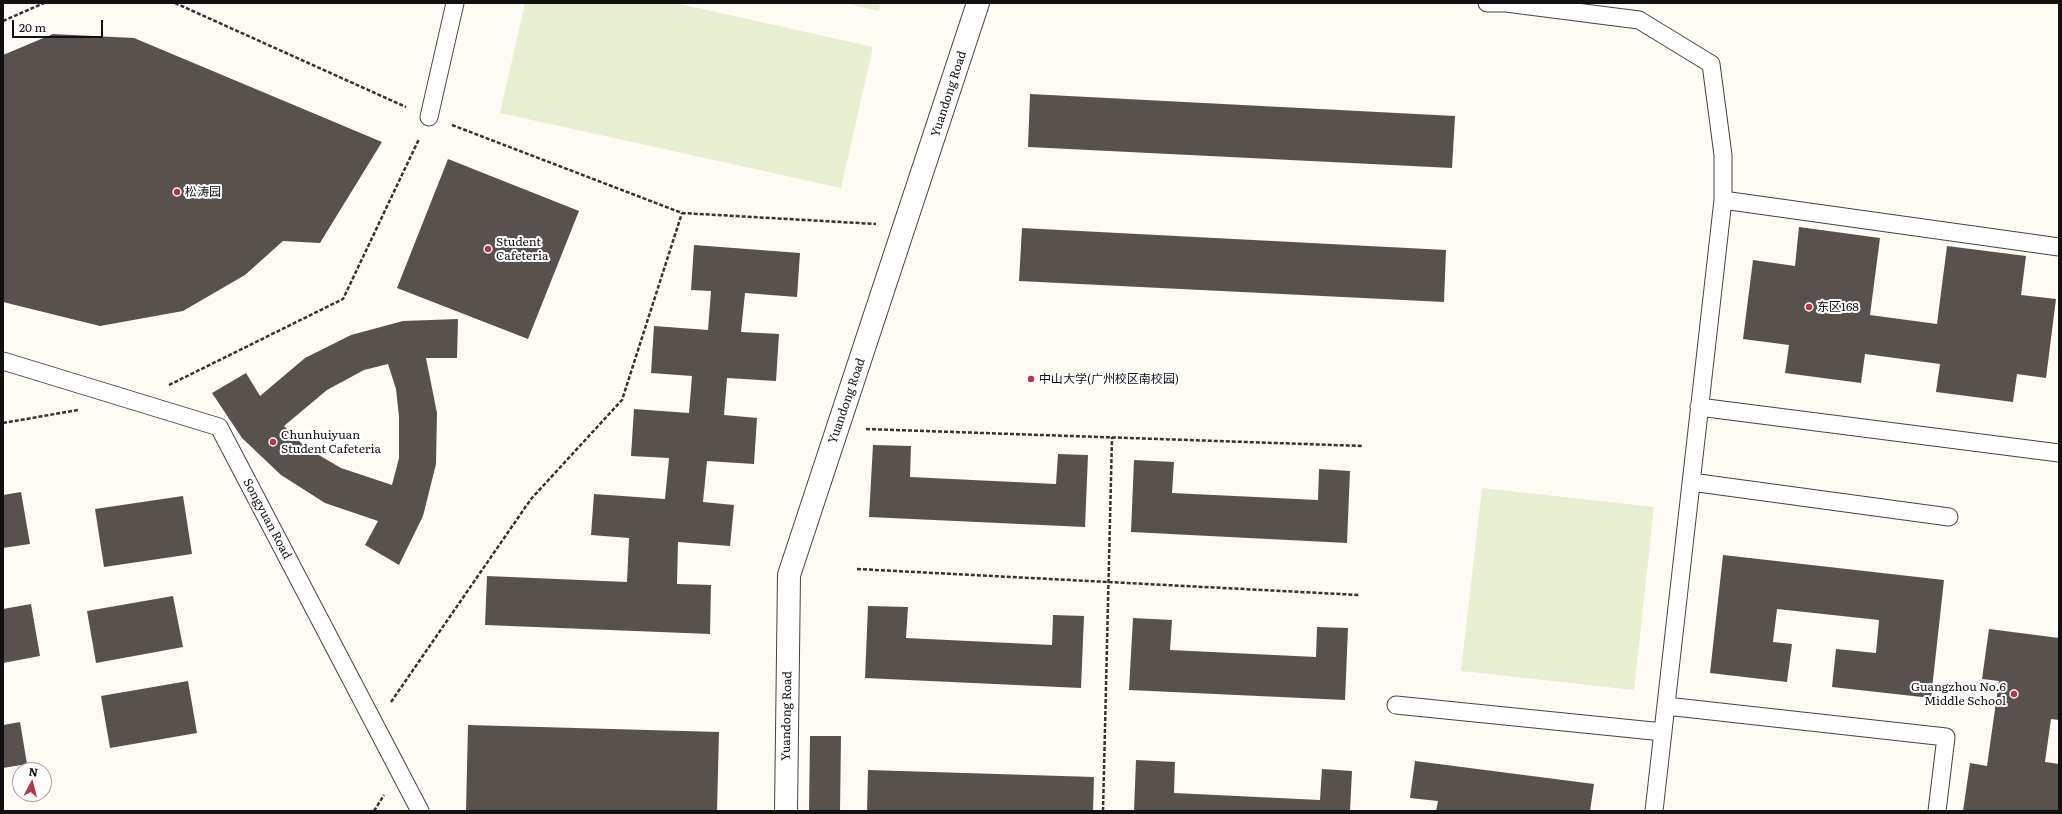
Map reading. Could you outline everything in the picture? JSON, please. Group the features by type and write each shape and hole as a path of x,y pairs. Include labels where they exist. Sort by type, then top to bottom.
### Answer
{"street":[{"name":"Yuandong Road","path":"786,811 789,575 906,226 978,3"}],"lane":[{"path":"429,117 455,3"},
{"path":"1487,3 1639,20 1710,64 1723,155 1724,200 1699,407 1654,811"},
{"path":"1724,200 2059,247"},
{"name":"Songyuan Road","path":"3,361 219,427 376,724 420,811"},
{"path":"1699,407 2059,453"},
{"path":"1691,482 1949,517"},
{"path":"1396,705 1663,732"},
{"path":"1666,706 1946,737 1937,811"}],"path":[{"path":"3,21 44,3"},
{"path":"175,3 429,117 682,213 906,226"},
{"path":"136,401 343,299 429,117"},
{"path":"376,724 531,499 622,400 682,213"},
{"path":"3,423 81,410"},
{"path":"838,427 1363,446"},
{"path":"1103,811 1112,437"},
{"path":"857,569 1359,595"}],"green space":[{"path":"525,3 676,3 873,47 841,188 500,113"},
{"path":"844,3 880,3 879,11"},
{"path":"1482,488 1654,507 1634,690 1461,671"}],"building":[{"name":"松涛园","path":"53,34 134,38 382,142 320,243 283,241 245,275 183,311 100,326 3,302 3,55"},
{"path":"1030,94 1455,116 1452,168 1028,147"},
{"name":"Student Cafeteria","path":"448,159 579,211 528,339 397,288"},
{"name":"东区168","path":"1799,227 1880,238 1870,315 1937,324 1947,246 2026,256 2021,295 2056,299 2046,378 2017,374 2013,402 1936,392 1940,364 1865,354 1861,383 1785,373 1789,345 1743,339 1753,260 1795,266"},
{"path":"1022,228 1446,250 1444,302 1019,281"},
{"path":"694,245 800,253 797,297 745,293 741,332 779,334 776,381 727,378 724,415 757,418 754,464 707,461 703,502 734,505 730,546 678,542 677,584 711,585 710,634 485,625 487,576 627,582 629,538 591,535 594,494 665,499 669,458 631,456 634,409 689,413 692,376 651,373 654,326 708,330 711,291 691,290"},
{"name":"Chunhuiyuan Student Cafeteria","path":"458,319 457,358 426,358 437,413 436,464 423,516 399,565 365,545 378,521 325,503 281,475 242,438 212,393 246,373 260,396 305,358 351,335 403,321","holes":["388,364 396,389 399,417 399,458 392,485 341,468 305,447 284,426 327,390 364,370"]},
{"path":"873,445 911,446 910,477 1056,484 1058,454 1088,455 1085,527 869,517"},
{"path":"1134,460 1174,462 1172,493 1318,500 1319,469 1350,471 1347,543 1131,532"},
{"path":"21,492 30,544 3,548 3,495"},
{"path":"183,496 192,554 104,567 95,509"},
{"path":"1723,555 1944,580 1931,698 1832,687 1836,649 1876,653 1879,620 1777,609 1773,642 1792,644 1787,682 1710,673"},
{"path":"173,596 183,647 96,663 87,611"},
{"path":"31,604 40,656 3,663 3,609"},
{"path":"868,606 908,607 906,638 1052,645 1053,615 1084,616 1081,688 865,678"},
{"path":"1133,618 1172,620 1170,650 1316,657 1317,627 1348,628 1345,700 1129,690"},
{"name":"Guangzhou No.6 Middle School","path":"1989,629 2059,638 2059,720 2051,719 2045,762 2059,764 2059,811 1963,811 1970,763 1987,766 1999,681 1982,679"},
{"path":"188,681 197,733 110,748 101,696"},
{"path":"20,722 27,762 12,762 12,766 3,768 3,725"},
{"path":"468,725 719,732 717,811 466,811"},
{"path":"810,736 841,736 840,811 809,811"},
{"path":"1136,760 1175,762 1174,793 1320,800 1322,769 1352,771 1350,811 1134,811"},
{"path":"1415,761 1594,784 1590,811 1436,811 1438,801 1410,798"},
{"path":"868,770 1094,777 1093,811 867,811"}],"place":[{"name":"松涛园","path":"177,192"},
{"name":"Student Cafeteria","path":"488,249"},
{"name":"东区168","path":"1809,307"},
{"name":"中山大学(广州校区南校园)","path":"1031,379"},
{"name":"Chunhuiyuan Student Cafeteria","path":"273,442"},
{"name":"Guangzhou No.6 Middle School","path":"2014,694"}]}
